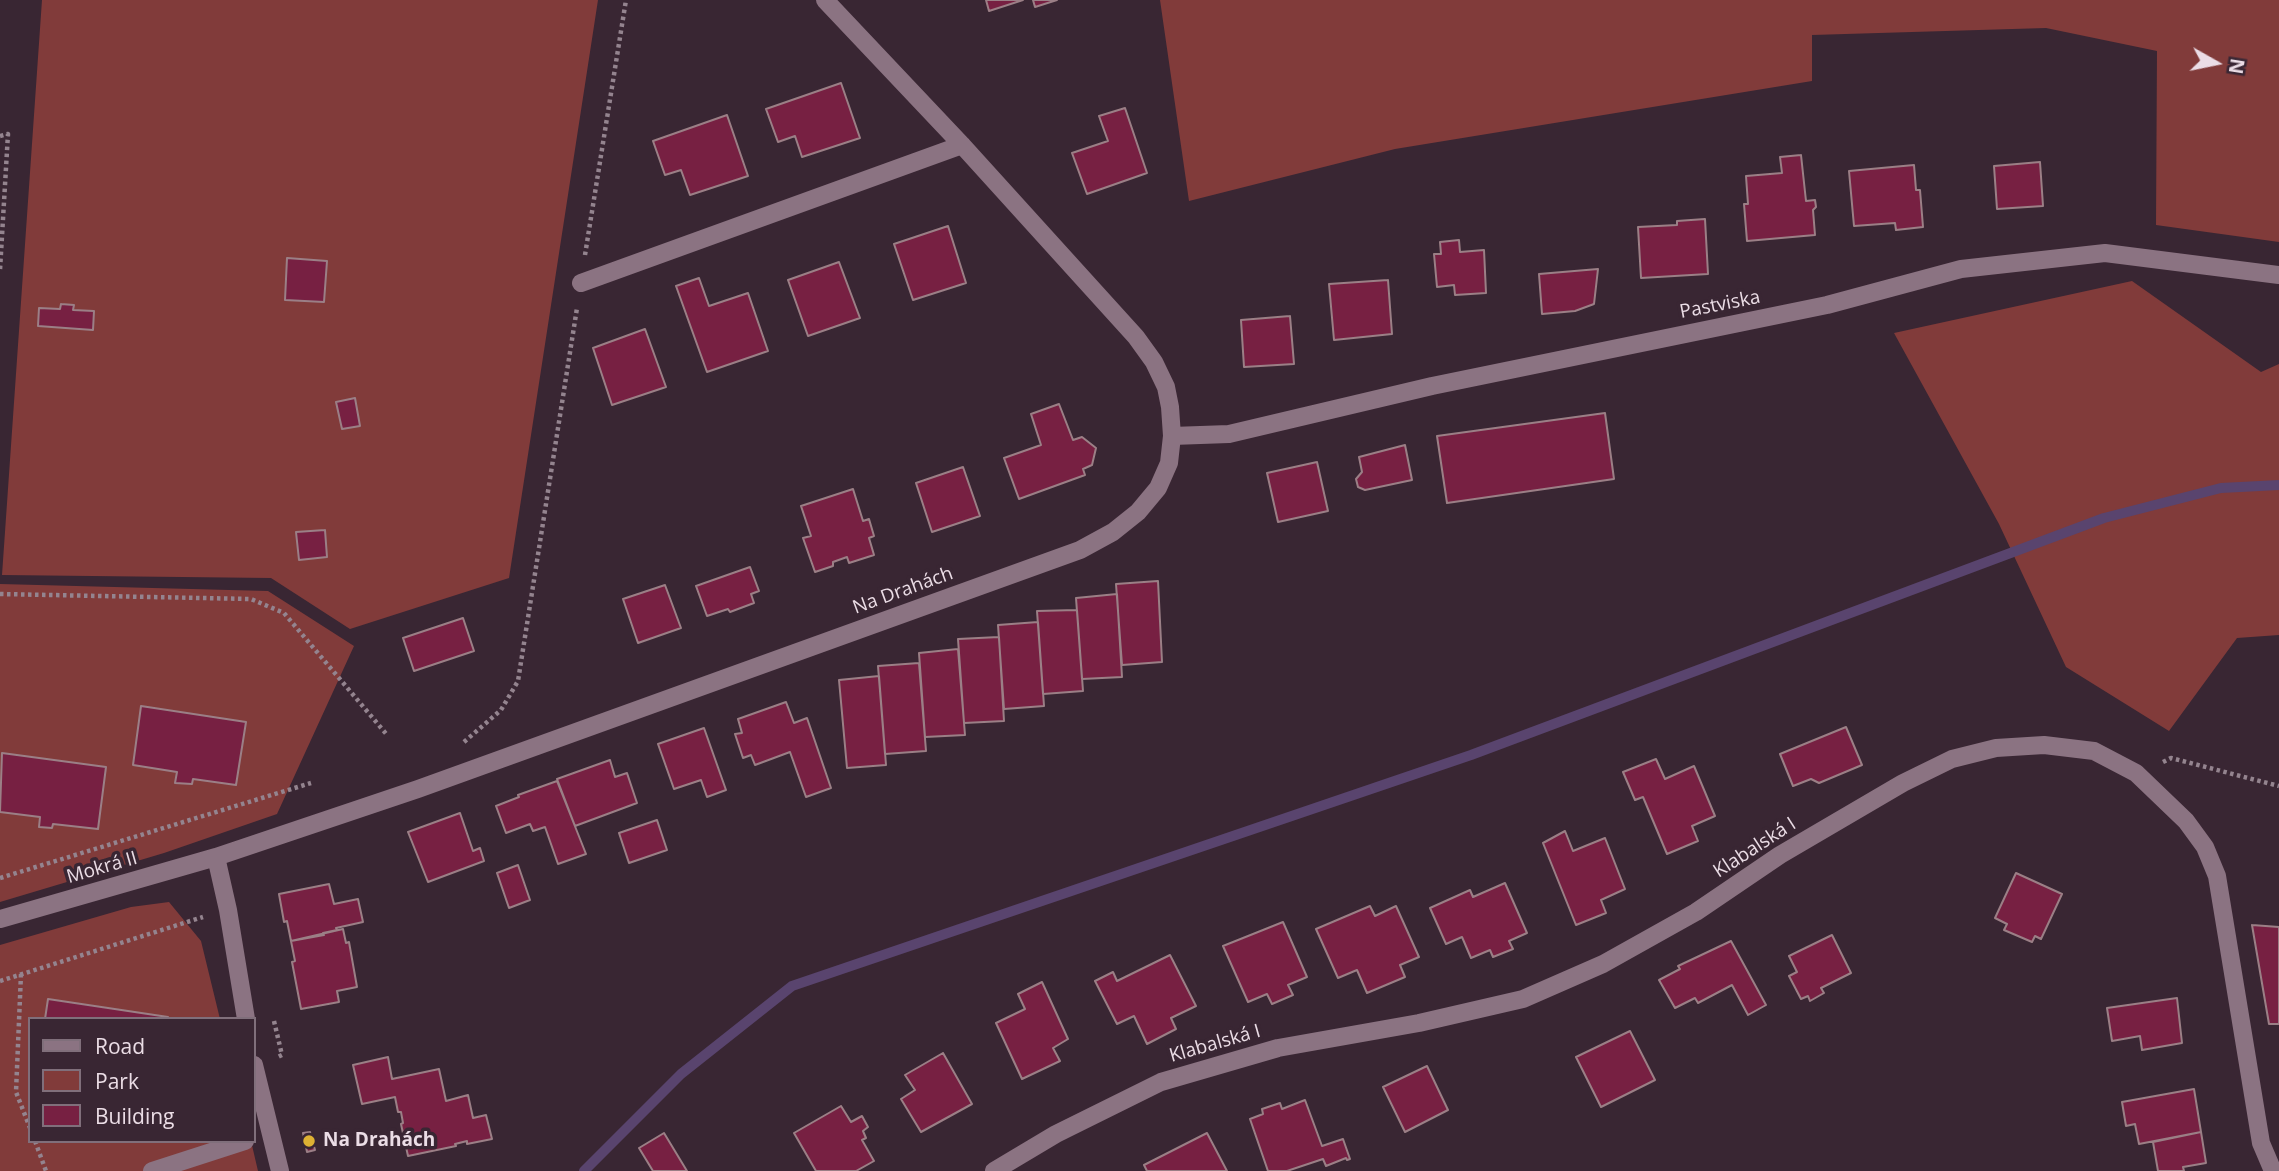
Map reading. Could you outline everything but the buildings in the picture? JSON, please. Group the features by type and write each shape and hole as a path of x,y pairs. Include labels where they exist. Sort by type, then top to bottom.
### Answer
{"street":[{"name":"Na Drahách","path":"216,857 431,785 1080,550 1113,532 1138,512 1158,488 1169,463 1172,436 1166,387 1154,362 1142,345 962,145 825,0"},
{"path":"581,283 962,145"},
{"name":"Pastviska","path":"1172,436 1229,434 1432,386 1827,305 1961,269 2105,253 2279,275"},
{"name":"Klabalská I","path":"994,1171 1056,1134 1161,1082 1278,1048 1419,1023 1523,999 1603,964 1696,912 1780,855 1903,783 1952,759 1996,748 2044,745 2094,751 2137,773 2186,821 2205,847 2217,876 2261,1143 2273,1171"},
{"path":"216,857 228,910 246,1017"},
{"name":"Mokrá II","path":"0,919 216,857"},
{"path":"256,1083 262,1136 280,1171"},
{"path":"152,1171 239,1143"}],"path":[{"path":"462,743 501,710 518,681 626,0"},
{"path":"0,136 8,134 0,270"},
{"path":"0,594 251,599 284,612 388,736"},
{"path":"2137,773 2171,758 2279,786"},
{"path":"0,878 310,783"},
{"path":"0,981 228,910"},
{"path":"21,974 16,1092 28,1123"},
{"path":"36,1143 46,1171"}],"green space":[{"path":"42,0 598,0 509,578 350,629 271,578 2,575"},
{"path":"1160,0 2279,0 2279,242 2156,225 2157,51 2046,28 1812,35 1812,81 1395,149 1189,201"},
{"path":"2132,281 2261,372 2279,364 2279,635 2237,638 2169,731 2066,667 1999,524 1894,333"},
{"path":"0,584 268,591 354,646 277,814 164,853 0,902"},
{"path":"169,902 201,941 220,1017 28,1017 28,1143 251,1143 258,1171 0,1171 0,945 131,907"}],"waterway":[{"path":"584,1171 681,1074 792,986 1471,755 2104,518 2221,488 2279,485"}],"place":[{"name":"Na Drahách","path":"309,1141"}]}
